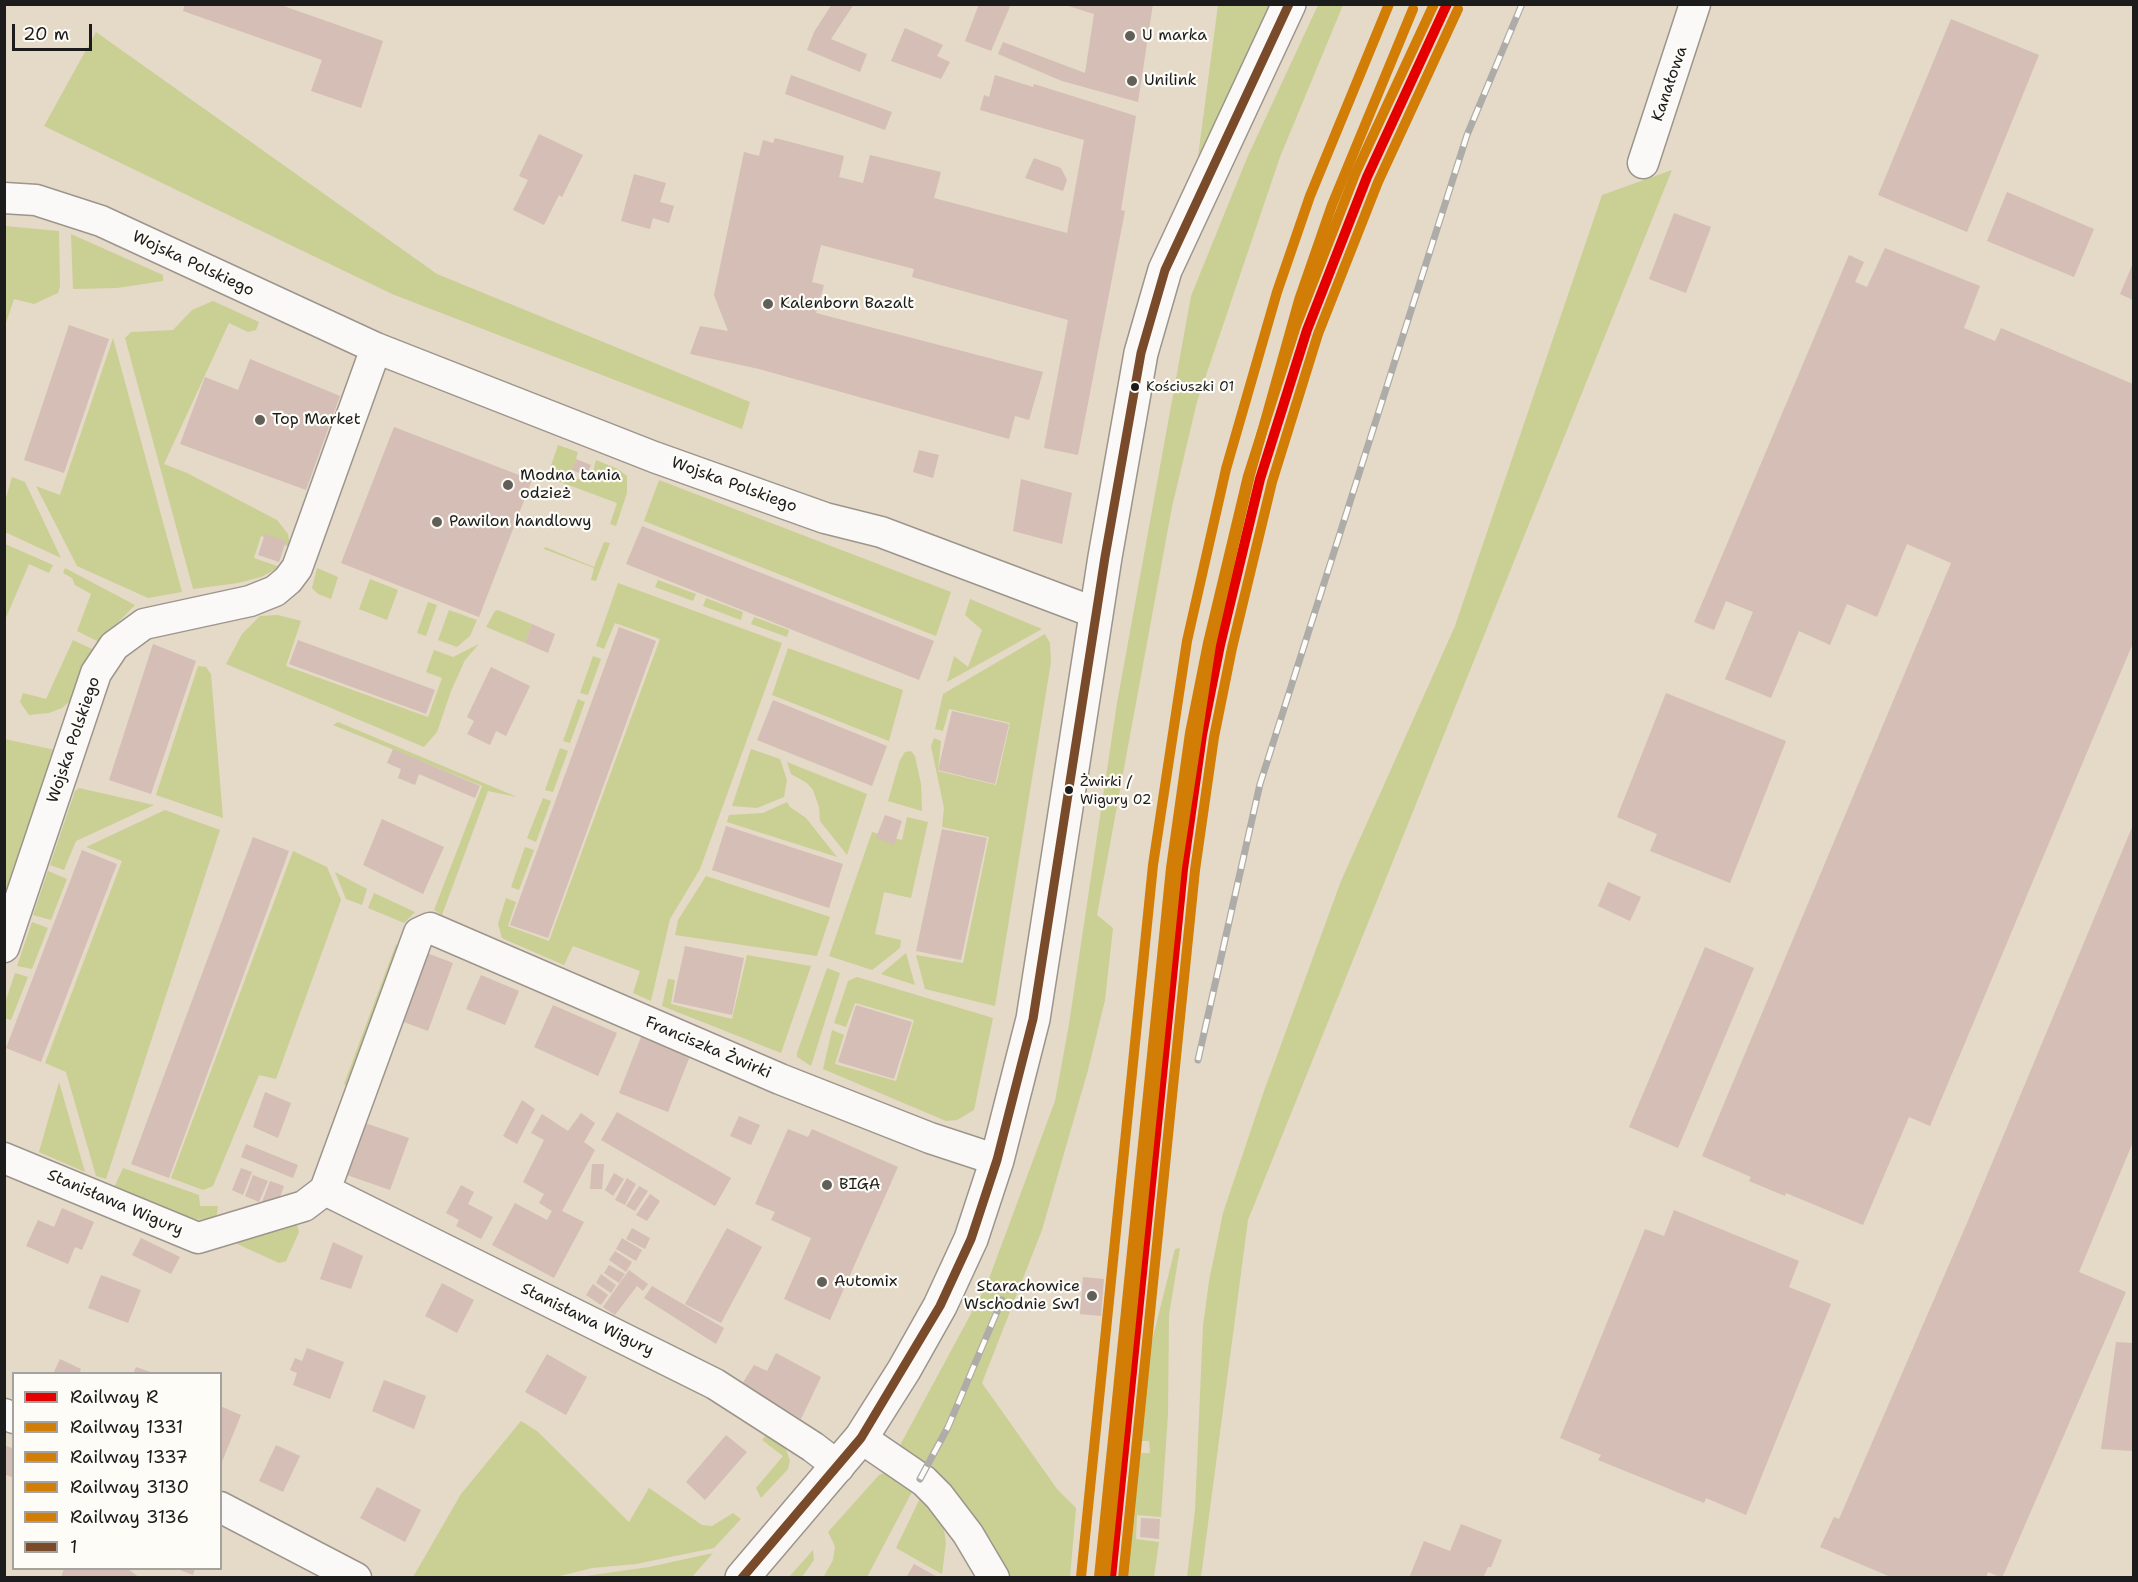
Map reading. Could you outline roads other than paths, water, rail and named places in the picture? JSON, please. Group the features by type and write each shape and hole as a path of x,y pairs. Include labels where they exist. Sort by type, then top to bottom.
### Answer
{"street":[{"path":"742,1578 839,1467 861,1438 904,1370 940,1306 971,1239 997,1160 1033,1019 1096,613 1141,353 1166,270 1289,4"},
{"name":"Kanałowa","path":"1642,163 1695,4"},
{"name":"Wojska Polskiego","path":"4,198 36,200 101,221 376,348 654,457 825,518 881,532 1096,613"},
{"name":"Wojska Polskiego","path":"4,947 96,673 114,645 144,624 250,602 275,591 288,580 297,568 376,348"},
{"name":"Franciszka Żwirki","path":"325,1190 419,933 430,928 780,1079 930,1138 997,1160"},
{"name":"Stanisława Wigury","path":"4,1158 198,1238 304,1206 325,1190 715,1384 813,1447 839,1467"},
{"path":"861,1438 924,1481 939,1496 968,1534 994,1578"},
{"path":"222,1508 356,1578"}],"railway":[{"path":"1198,1060 1260,784 1467,135 1522,4"},
{"path":"920,1479 948,1427 1002,1300"}],"rail line":[{"name":"3136","path":"1081,1577 1153,865 1187,641 1226,469 1277,292 1310,196 1389,4"},
{"name":"1337","path":"1099,1577 1171,868 1190,733 1208,643 1248,476 1296,326 1356,172 1434,4"},
{"name":"R","path":"1111,1578 1183,869 1202,735 1220,645 1260,479 1307,330 1367,177 1447,4"},
{"name":"3130","path":"1105,1578 1177,868 1211,645 1250,475 1299,300 1332,205 1413,9"},
{"name":"1331","path":"1123,1578 1195,870 1214,737 1232,648 1272,482 1318,334 1378,182 1458,9"}],"place":[{"name":"U marka","path":"1130,36"},
{"name":"Unilink","path":"1132,81"},
{"name":"Kalenborn Bazalt","path":"768,304"},
{"name":"Kościuszki 01","path":"1135,387"},
{"name":"Top Market","path":"260,420"},
{"name":"Modna tania odzież","path":"508,485"},
{"name":"Pawilon handlowy","path":"437,522"},
{"name":"Żwirki / Wigury 02","path":"1069,790"},
{"name":"BIGA","path":"827,1185"},
{"name":"Automix","path":"822,1282"},
{"name":"Starachowice Wschodnie Sw1","path":"1092,1296"}]}
